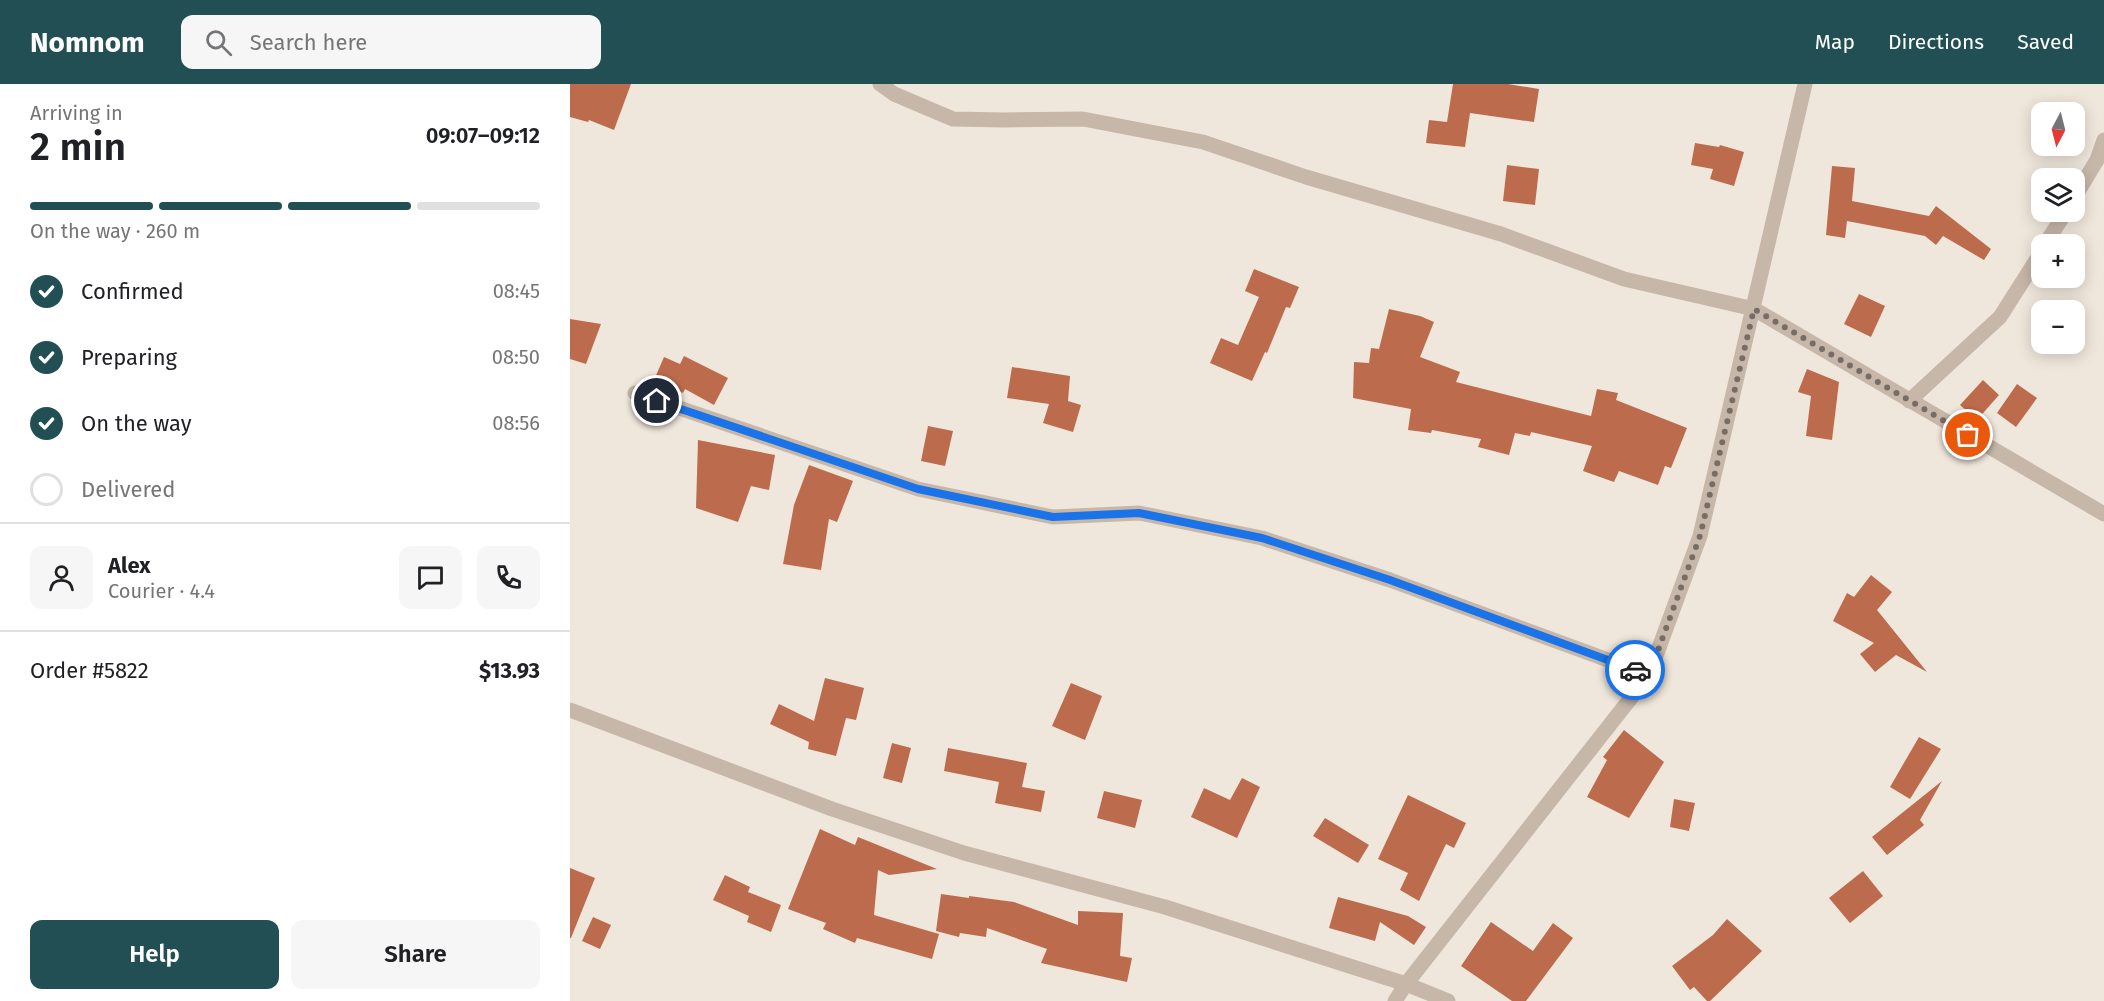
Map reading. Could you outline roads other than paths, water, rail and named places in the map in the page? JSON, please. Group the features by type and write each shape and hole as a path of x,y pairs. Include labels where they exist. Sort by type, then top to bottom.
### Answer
{"street":[{"path":"880,84 894,94 953,119 1083,119 1203,142 1306,177 1501,234 1624,279 1754,309 2104,514"},
{"path":"1395,1001 1649,675 1700,536 1804,84"},
{"path":"2085,180 2097,160 2104,140"},
{"path":"1910,401 2000,317 2031,268"},
{"path":"635,393 918,489 1053,517 1139,513 1262,538 1390,580 1649,675"},
{"path":"570,710 831,809 964,853 1165,907 1406,984 1448,1001"}]}
